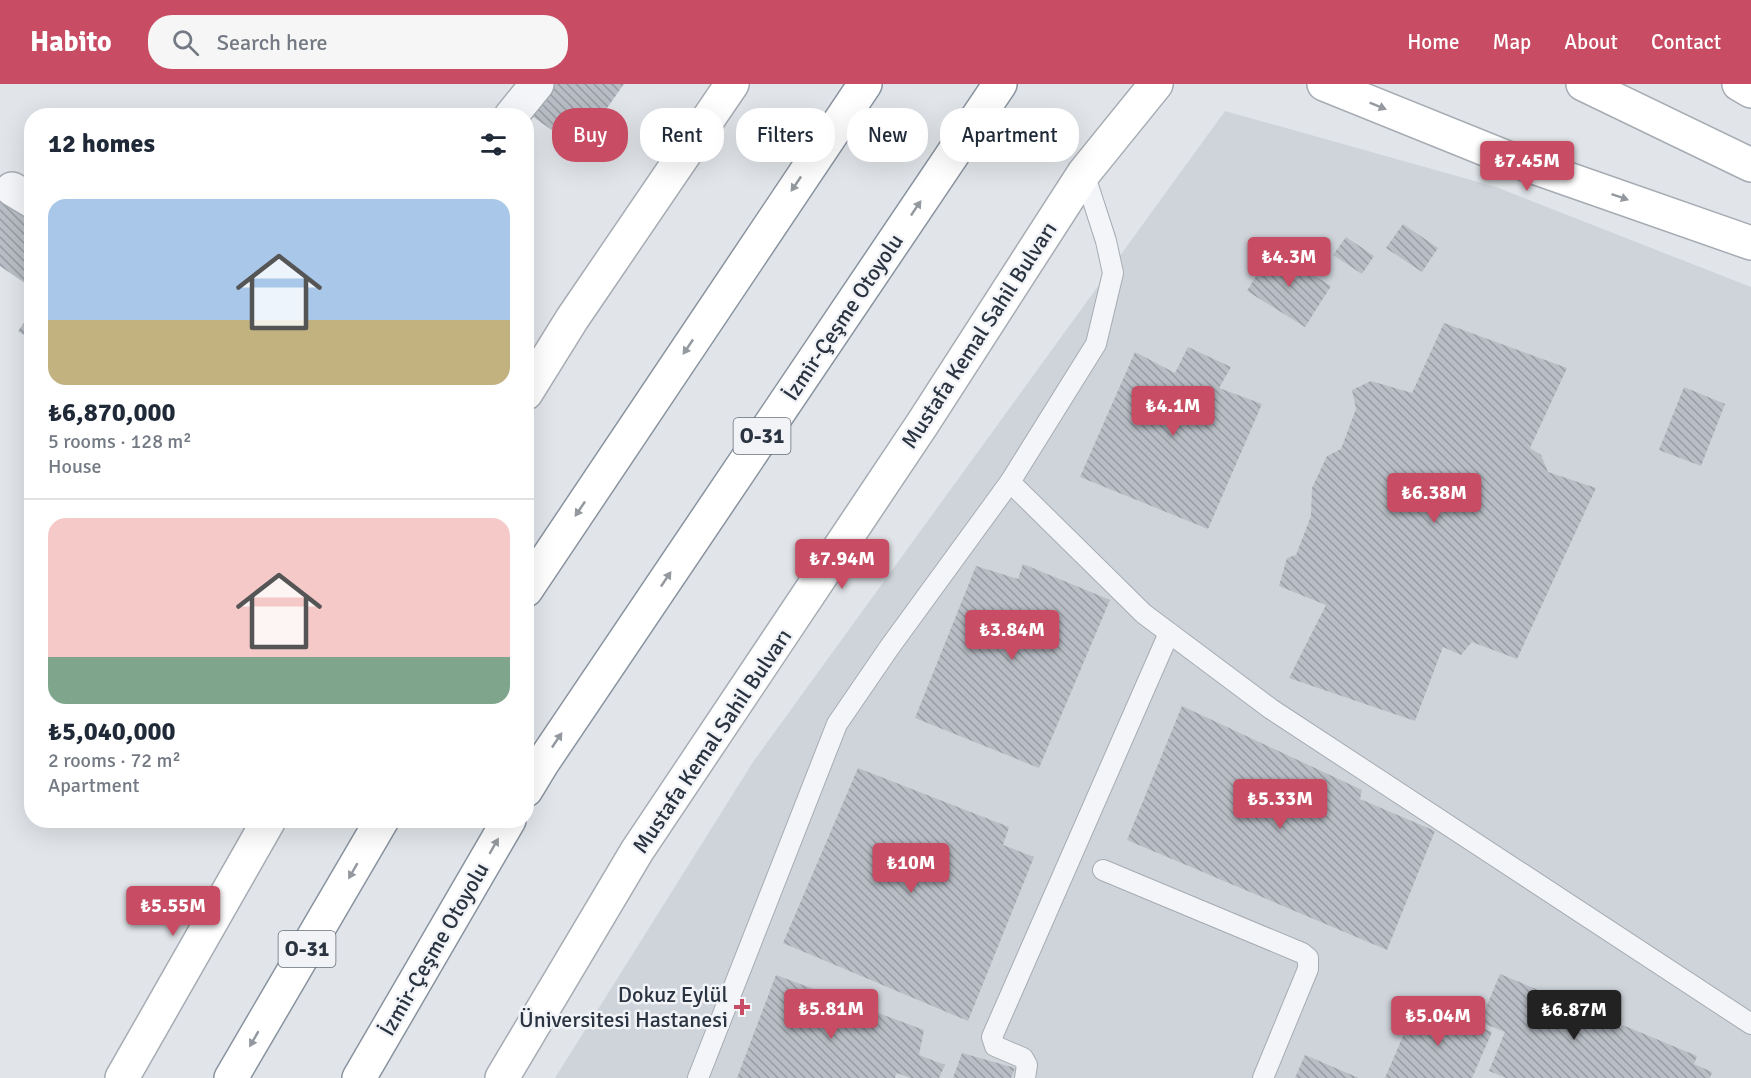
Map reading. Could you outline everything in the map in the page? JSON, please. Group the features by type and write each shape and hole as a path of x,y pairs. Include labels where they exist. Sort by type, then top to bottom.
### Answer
{"main road":[{"path":"534,380 732,84"},
{"path":"534,578 865,84"},
{"name":"İzmir-Çeşme Otoyolu","path":"534,777 1000,84"},
{"name":"Mustafa Kemal Sahil Bulvarı","path":"502,1078 637,851 923,423 1084,173 1156,84"},
{"path":"1324,84 1505,157 1751,243"},
{"path":"1583,84 1751,165"},
{"path":"1739,84 1751,91"},
{"path":"122,1078 264,828"},
{"name":"O-31","path":"231,1078 377,828"},
{"name":"İzmir-Çeşme Otoyolu","path":"359,1078 504,828"}],"street":[{"path":"518,108 537,84"}],"lane":[{"path":"698,1078 837,724 889,648 1010,482 1096,344 1113,273 1106,241 1084,173"},
{"path":"1010,482 1144,614 1270,709 1751,1024"},
{"path":"1025,1078 1027,1065 1023,1058 995,1046 992,1037 1168,633"},
{"path":"1103,870 1302,953 1308,958 1308,969 1263,1078"}],"shaded area":[{"path":"1225,111 1496,187 1751,287 1751,1078 555,1078 753,762"}],"building":[{"path":"548,84 624,84 607,108 552,108 552,130 534,117 534,108 531,108"},
{"path":"0,195 24,212 24,282 0,266"},
{"path":"1403,224 1438,248 1422,272 1386,248"},
{"path":"1346,237 1374,256 1362,274 1333,255"},
{"path":"1272,250 1331,286 1305,327 1247,291"},
{"path":"24,323 24,335 18,331"},
{"path":"1444,323 1567,368 1530,448 1541,455 1548,472 1596,488 1517,659 1472,642 1461,655 1443,647 1415,721 1289,678 1326,605 1279,586 1287,558 1296,555 1311,516 1312,488 1327,456 1341,449 1356,409 1352,390 1371,381 1412,393"},
{"path":"1188,347 1231,367 1219,388 1262,404 1208,529 1080,477 1135,352 1175,373"},
{"path":"1684,387 1725,404 1701,466 1659,450"},
{"path":"1023,564 1110,600 1039,768 915,718 976,566 1018,579"},
{"path":"1182,706 1362,790 1360,799 1435,831 1387,950 1127,840"},
{"path":"858,768 1009,827 1003,845 1034,857 968,1021 783,943"},
{"path":"1500,974 1697,1056 1694,1064 1712,1072 1710,1078 1506,1078 1489,1071 1505,1032 1480,1022"},
{"path":"776,975 924,1030 919,1055 945,1065 939,1078 910,1078 897,1073 895,1078 737,1078"},
{"path":"1418,1001 1492,1032 1472,1078 1385,1078"},
{"path":"962,1053 1015,1068 1011,1078 953,1078"},
{"path":"1305,1055 1359,1078 1295,1078"}],"place":[{"name":"Dokuz Eylül Üniversitesi Hastanesi","path":"742,1007"}]}
